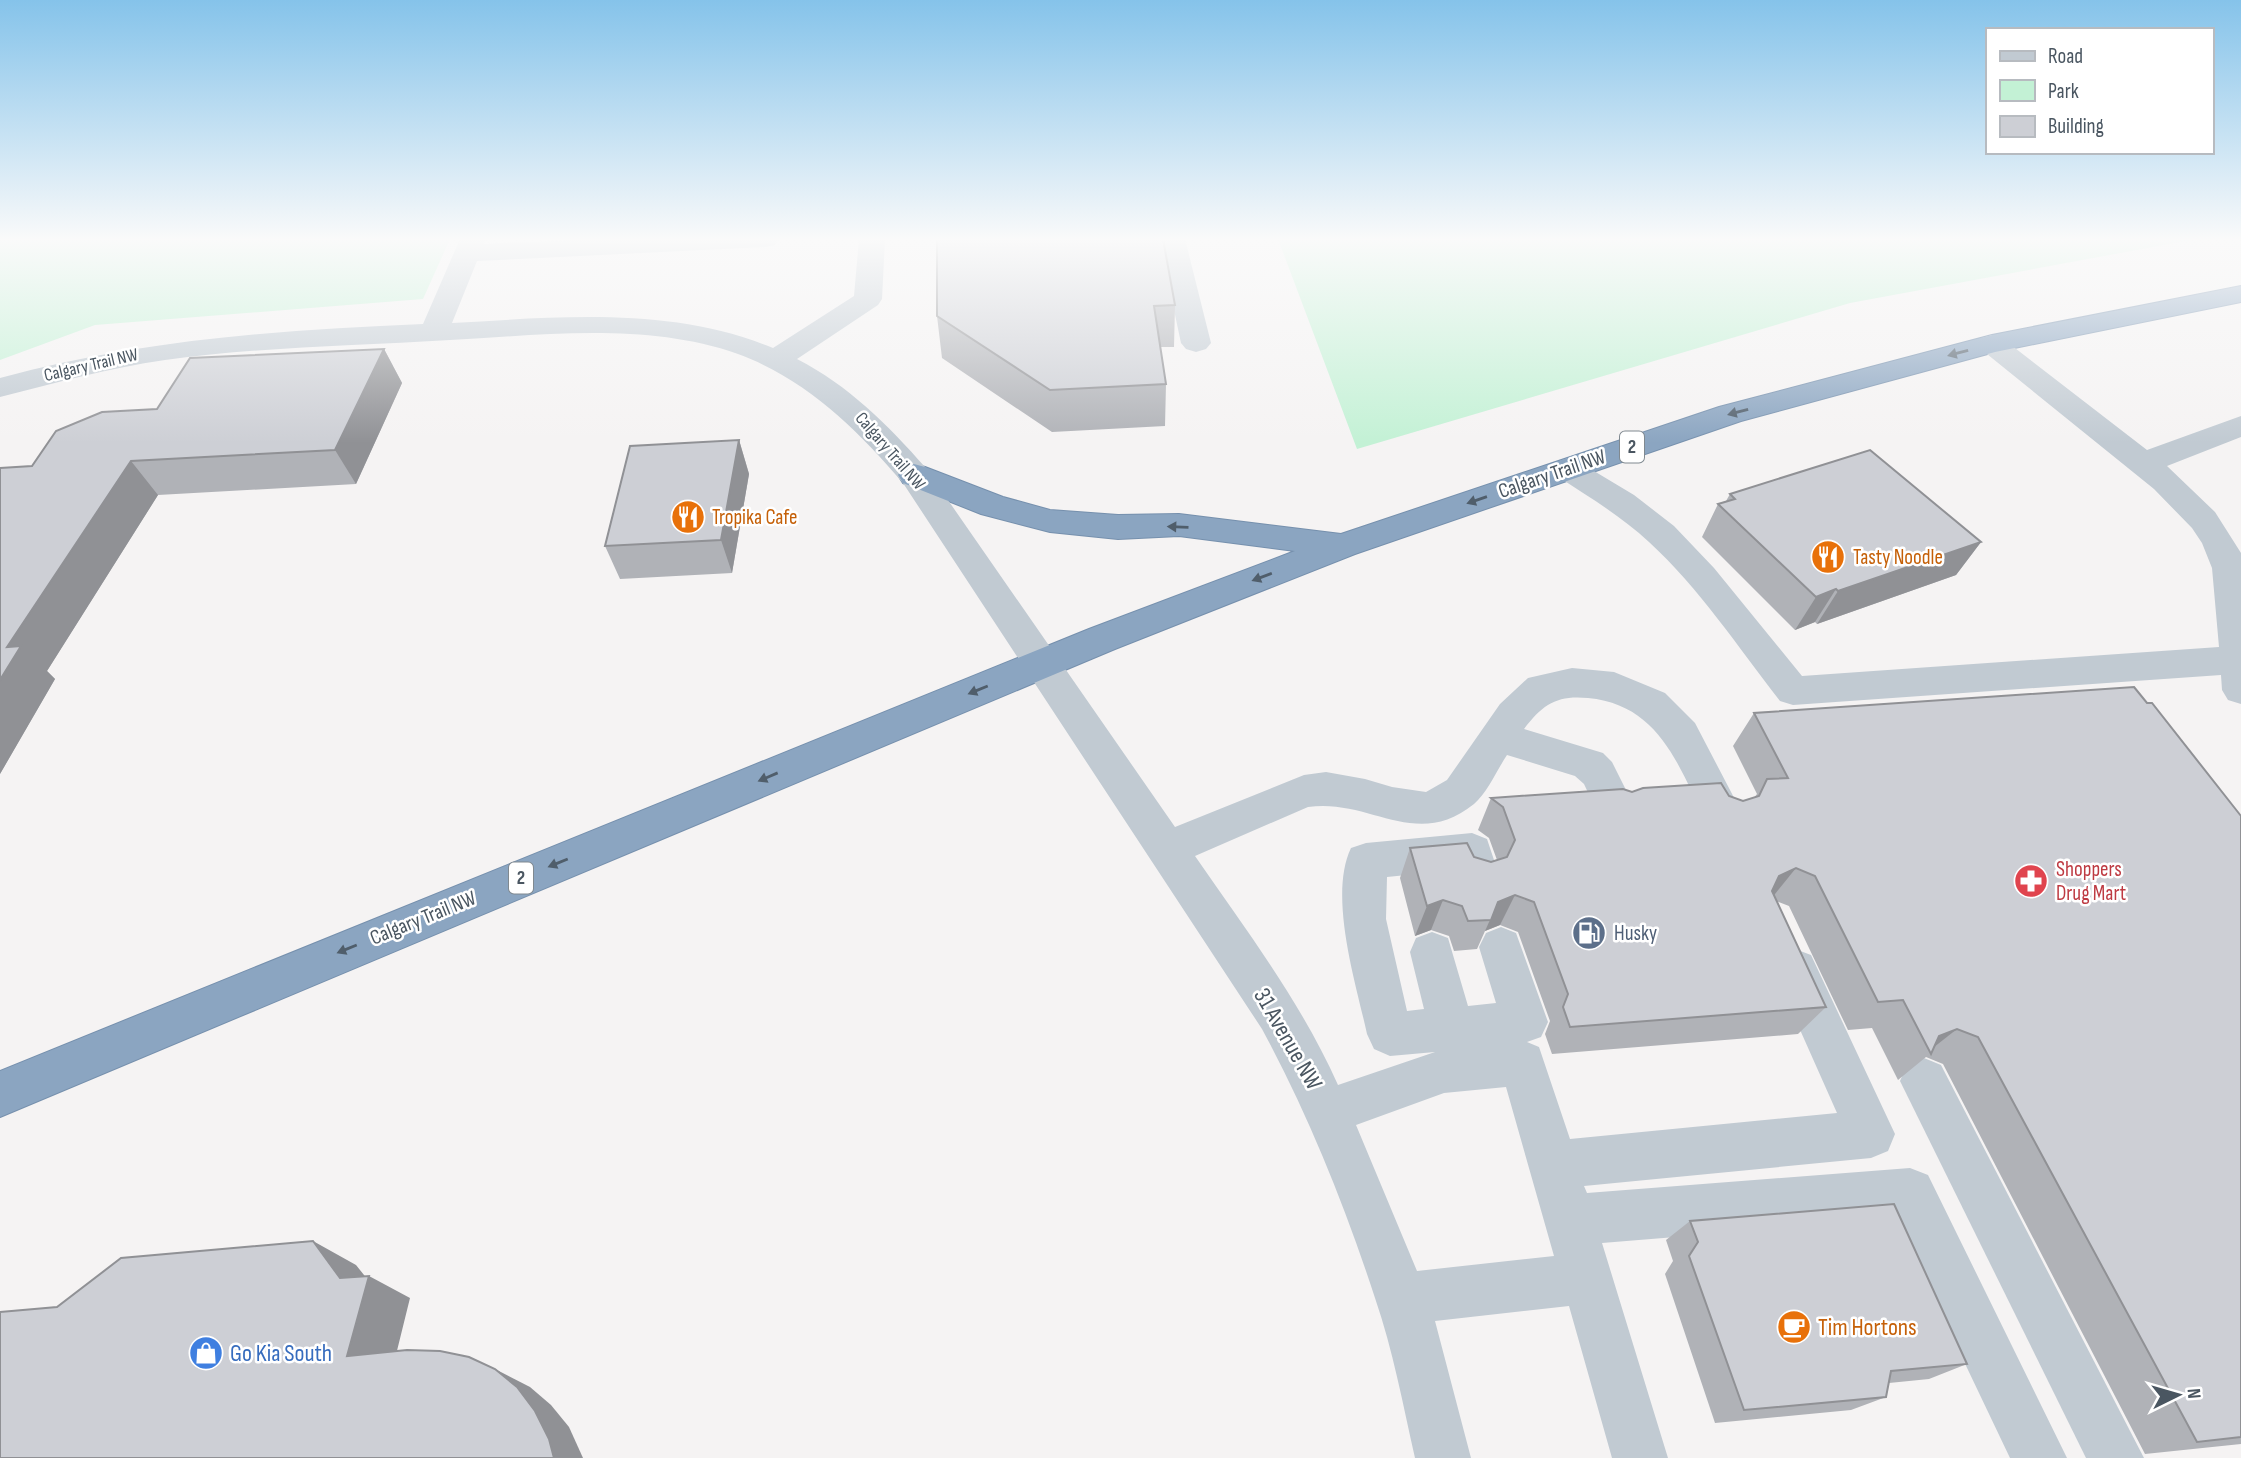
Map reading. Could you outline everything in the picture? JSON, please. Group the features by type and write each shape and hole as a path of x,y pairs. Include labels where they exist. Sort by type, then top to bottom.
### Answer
{"highway":[{"name":"Calgary Trail NW","path":"0,1094 1041,664 1343,546 1730,414 1992,344 2176,307"},
{"path":"914,475 993,506 1050,521 1118,527 1179,526 1343,546"}],"street":[{"path":"434,332 444,307"},
{"path":"775,360 856,307"},
{"path":"1188,307 1196,343"},
{"name":"Calgary Trail NW","path":"0,388 71,368 175,348 285,339 544,327 662,330 709,337 775,360 831,390 879,433 914,475 1041,664"},
{"path":"1568,469 1641,517 1665,539 1691,566 1793,691 2240,675 2225,553 2210,527 2183,497 2143,463 2038,384 1992,344"},
{"path":"2143,463 2241,426"},
{"name":"31 Avenue NW","path":"1041,664 1278,1014 1328,1112 1402,1299 1421,1364 1443,1458"},
{"path":"1167,849 1304,791 1326,788 1365,795 1392,804 1430,809 1461,792 1513,715 1541,688 1572,682 1614,686 1652,703 1681,734 1722,813"},
{"path":"1498,737 1541,751 1575,757 1594,767 1613,803"},
{"path":"1392,804 1411,867"},
{"path":"1477,872 1472,851 1411,867 1366,861 1364,919 1390,1034 1523,1063 1640,1458"},
{"path":"1552,1165 1871,1134 1778,932"},
{"path":"1328,1112 1444,1071 1457,1049 1525,1022 1502,947"},
{"path":"1432,953 1457,1049"},
{"path":"1924,1081 2116,1458"},
{"path":"1569,1220 1910,1193 2039,1458"},
{"path":"1402,1299 1586,1278"}],"green space":[{"path":"0,307 322,307 95,325 0,360"},
{"path":"1304,307 1836,307 1357,449"}],"building":[{"path":"937,307 1154,307 1166,384 1050,390 937,316"},
{"path":"384,349 335,450 131,461 7,647 21,646 0,680 0,468 32,466 56,431 102,412 157,409 190,358"},
{"path":"739,440 721,540 605,546 630,446"},
{"path":"1870,450 1981,542 1816,597 1718,504 1735,499 1730,494"},
{"path":"2134,687 2147,703 2152,703 2241,816 2241,1437 2197,1442 1978,1037 1957,1029 1939,1036 1931,1054 1903,1000 1878,1002 1815,876 1796,868 1779,876 1772,891 1826,1007 1570,1027 1563,1007 1568,994 1534,902 1515,895 1498,902 1491,920 1468,921 1462,906 1443,900 1427,906 1410,848 1467,843 1474,857 1491,862 1507,857 1515,840 1503,807 1491,798 1623,789 1632,792 1643,788 1721,783 1729,796 1743,801 1759,796 1767,779 1788,778 1754,713"},
{"name":"Tim Hortons","path":"1894,1204 1967,1364 1891,1371 1886,1397 1744,1410 1689,1256 1698,1242 1690,1221"},
{"name":"Go Kia South","path":"313,1241 340,1278 369,1276 347,1356 407,1350 440,1351 469,1357 495,1369 517,1387 535,1411 549,1439 554,1458 0,1458 0,1312 57,1307 121,1258"}],"place":[{"name":"Tropika Cafe","path":"688,517"},
{"name":"Tasty Noodle","path":"1828,557"},
{"name":"Shoppers Drug Mart","path":"2031,881"},
{"name":"Husky","path":"1589,933"},
{"name":"Tim Hortons","path":"1794,1327"},
{"name":"Go Kia South","path":"206,1353"}]}
